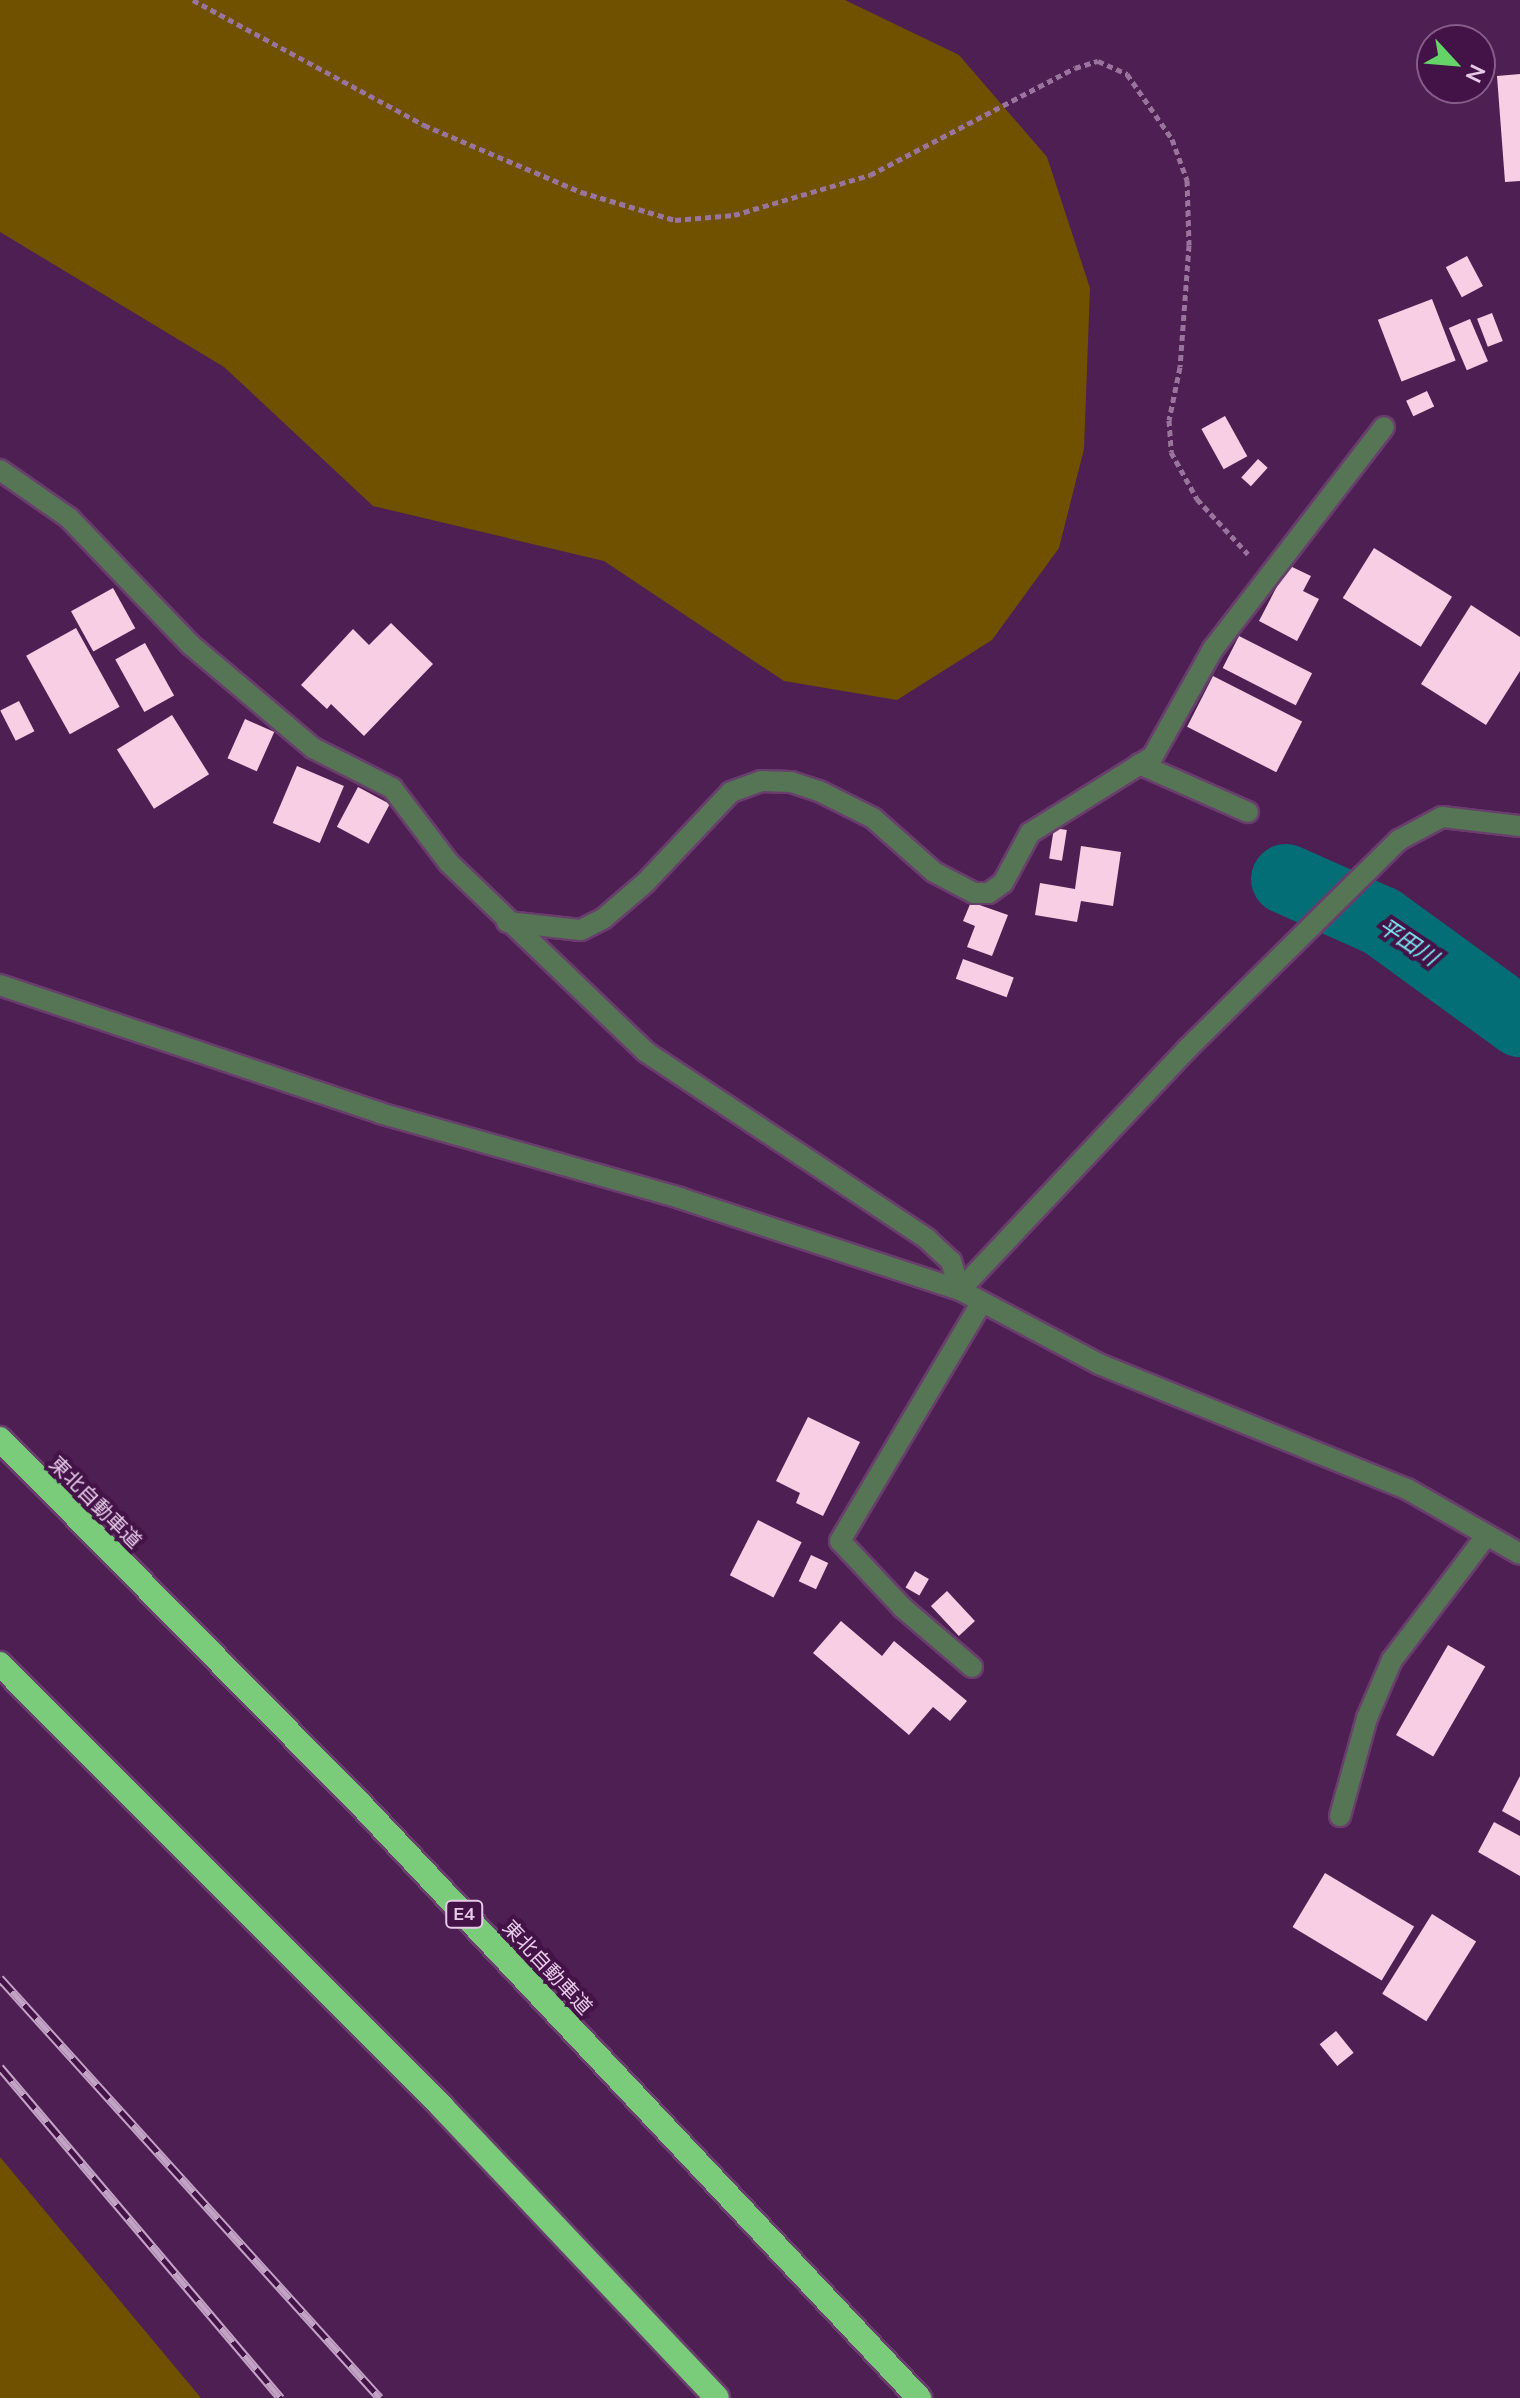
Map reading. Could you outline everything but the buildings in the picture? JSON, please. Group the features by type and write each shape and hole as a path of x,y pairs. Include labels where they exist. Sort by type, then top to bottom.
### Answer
{"highway":[{"name":"東北自動車道","path":"0,1439 365,1809 919,2398"},
{"path":"0,1664 442,2107 717,2398"}],"street":[{"path":"507,922 581,930 603,919 645,883 731,792 761,781 791,782 833,797 873,818 934,872 974,893 989,893 1003,883 1030,833 1153,756 1213,649 1384,427"},
{"path":"0,470 69,518 191,645 313,748 392,788 449,863 507,922 646,1052 927,1239 951,1261 960,1290"},
{"path":"1139,764 1248,812"},
{"path":"960,1290 1187,1049 1326,913 1372,863 1399,840 1442,817 1520,826"},
{"path":"0,985 380,1113 680,1198 960,1290 1099,1364 1407,1489 1520,1554"},
{"path":"972,1667 903,1608 840,1541 982,1302"},
{"path":"1340,1816 1367,1718 1392,1660 1487,1535"}],"path":[{"path":"193,0 424,125 581,192 675,220 734,215 870,175 1075,68 1098,61 1127,74 1172,139 1187,180 1189,245 1180,367 1169,420 1171,452 1197,499 1268,575"}],"shaded area":[{"path":"0,0 845,0 959,55 1047,157 1090,288 1084,449 1059,548 992,640 897,700 784,681 604,561 373,506 224,367 0,232"},
{"path":"0,2157 201,2398 0,2398"}],"waterway":[{"name":"平田川","path":"1286,879 1381,921 1520,1022"}],"railway":[{"path":"0,1978 380,2398"},
{"path":"0,2067 281,2398"}]}
